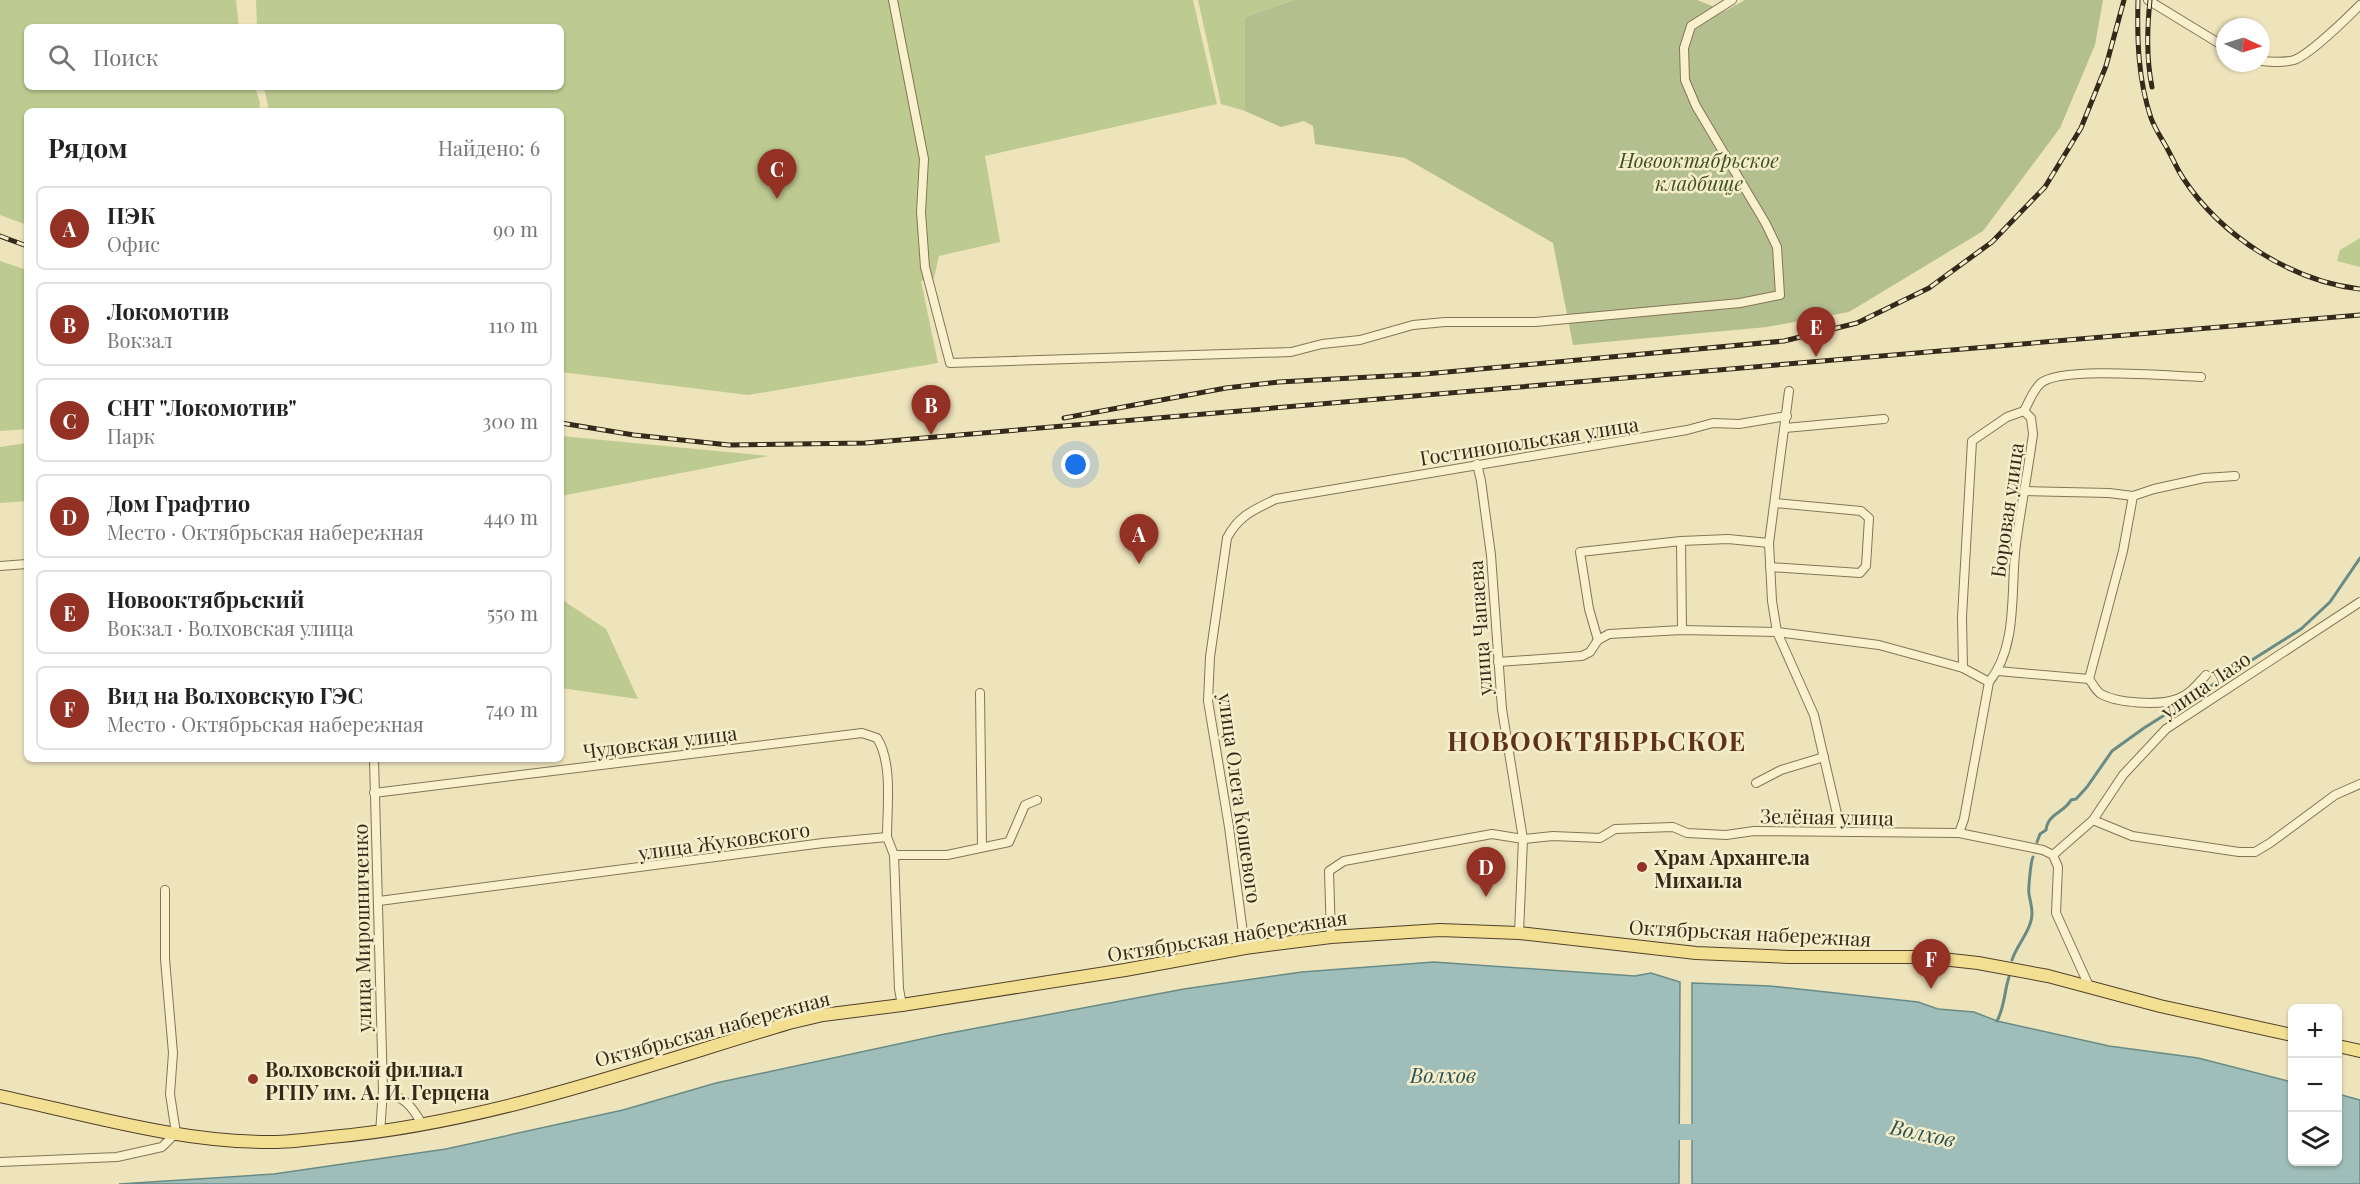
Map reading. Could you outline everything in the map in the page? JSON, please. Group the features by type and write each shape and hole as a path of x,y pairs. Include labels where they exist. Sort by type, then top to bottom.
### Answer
{"main road":[{"name":"Октябрьская набережная","path":"0,1096 176,1133 273,1142 380,1132 491,1111 823,1015 902,1005 1125,970 1245,948 1331,936 1440,930 1519,933 1696,953 1789,957 1924,957 1978,963 2048,975 2160,1006 2288,1034"},
{"path":"2342,1047 2360,1051"}],"street":[{"path":"893,0 924,159 921,212 926,267 950,363 1291,352 1323,344 1360,340 1413,325 1445,322 1535,322 1740,303 1780,295 1777,247 1766,224 1696,106 1685,80 1684,48 1691,26 1732,0"},
{"path":"2148,0 2216,42"},
{"path":"2270,62 2296,59 2330,34 2360,5"},
{"path":"2024,411 2040,384 2051,378 2096,373 2200,377"},
{"path":"1789,391 1769,543 1772,601 1777,632 1814,715 1841,831"},
{"name":"Боровая улица","path":"1963,668 1962,617 1972,441 2007,417 2024,411 2031,418 2033,434 2016,545 2009,631 1998,671 1989,682"},
{"name":"Гостинопольская улица","path":"1276,499 1687,430 1713,423 1740,424 1787,417"},
{"path":"1785,428 1884,419"},
{"name":"улица Чапаева","path":"1477,464 1491,555 1502,709 1523,839 1519,933"},
{"path":"2025,491 2109,493 2133,496 2204,478 2235,476"},
{"path":"2133,496 2123,551 2090,679 2099,692 2116,701 2162,702 2176,700 2193,691 2206,675"},
{"name":"улица Олега Кошевого","path":"1245,948 1229,827 1208,701 1210,657 1227,538 1232,527 1244,515 1276,499"},
{"path":"1770,567 1860,573 1866,566 1867,556 1869,518 1861,512 1775,503"},
{"path":"1598,640 1589,609 1581,552 1682,541 1728,539 1769,543"},
{"path":"1682,541 1682,630"},
{"path":"0,566 24,564"},
{"name":"улица Лазо","path":"2093,820 2123,775 2166,729 2360,602"},
{"path":"1498,662 1582,656 1590,652 1598,640 1609,634 1682,630 1777,632 1879,645 1963,668 1989,682 1964,819 1959,833"},
{"path":"1998,671 2090,679"},
{"path":"980,693 982,846"},
{"name":"Чудовская улица","path":"374,793 862,733 878,738 883,747 887,766 887,837"},
{"path":"1756,783 1781,770 1824,757"},
{"name":"улица Мирошниченко","path":"374,762 379,901 382,1090 380,1132"},
{"path":"2089,986 2056,913 2058,867 2053,855 2093,820 2132,836 2239,852 2255,852 2335,795 2360,784"},
{"path":"894,855 947,855 1008,842 1025,805 1037,800"},
{"name":"Зелёная улица","path":"1331,936 1329,871 1344,861 1492,834 1523,839 1553,836 1600,838 1614,829 1673,827 1687,833 1726,835 1754,831 1959,833 2043,850 2053,855"},
{"path":"887,837 894,855 899,989 902,1005"},
{"name":"улица Жуковского","path":"379,901 813,844 887,837"},
{"path":"0,1162 117,1156 162,1147 176,1133 170,1094 173,1053 165,959 165,890"},
{"path":"382,1090 397,1096 412,1107 422,1124"}],"green space":[{"path":"0,0 236,0 239,24 24,24 24,90 256,90 259,108 24,108 24,224 0,215"},
{"path":"256,0 1193,0 1217,104 985,156 1000,242 939,256 934,278 921,281 938,363 748,395 564,372 564,108 268,108 265,90 564,90 564,24 257,24"},
{"path":"1198,0 1294,0 1245,17 1245,111 1221,104"},
{"name":"Новооктябрьское кладбище","path":"1294,0 1697,0 1725,11 1745,0 2103,0 2095,45 2060,128 1983,231 1849,312 1767,327 1573,345 1553,243 1405,158 1315,144 1313,126 1304,121 1281,127 1245,111 1245,17"},
{"path":"2360,238 2360,267 2337,261 2340,250"},
{"path":"0,261 24,269 24,429 0,431"},
{"path":"564,436 769,456 564,495"},
{"path":"24,443 24,501 0,503 0,447"},
{"path":"564,601 606,629 638,699 564,688"}],"water":[{"name":"Волхов","path":"1434,962 1635,976 1651,973 1680,982 1679,1184 119,1184 274,1174 446,1149 623,1110 716,1083 940,1035 1184,989 1302,972"},
{"name":"Волхов","path":"1692,983 1770,986 1918,1002 1938,1009 1974,1012 1997,1021 2109,1046 2198,1058 2288,1081 2288,1166 2342,1166 2342,1095 2360,1100 2360,1184 1692,1184"}],"waterway":[{"path":"2037,842 2053,816 2071,800 2076,799 2087,787 2112,751 2144,728 2301,629 2330,602 2360,558"},
{"path":"2012,960 2031,919 2029,891 2033,857"},
{"path":"1997,1021 2002,1010 2009,977"},
{"name":"Волхов","path":"1658,1132 1714,1132"}],"railway":[{"path":"1064,418 1226,388 1279,382 1425,374 1784,341 1857,323 1929,288 1992,242 2045,187 2081,128 2106,66 2124,0"},
{"path":"2138,0 2139,59 2143,89 2151,118 2181,175 2199,199 2238,237 2284,266 2334,284 2360,289"},
{"path":"2150,0 2148,44 2152,87"},
{"path":"0,236 24,245"},
{"path":"564,423 634,435 729,445 865,443 2360,315"}],"place":[{"name":"СНТ \"Локомотив\"","path":"777,199"},
{"name":"Новооктябрьский","path":"1816,357"},
{"name":"Локомотив","path":"931,435"},
{"name":"ПЭК","path":"1139,564"},
{"name":"Храм Архангела Михаила","path":"1642,867"},
{"name":"Дом Графтио","path":"1486,897"},
{"name":"Вид на Волховскую ГЭС","path":"1931,989"},
{"name":"Волховской филиал РГПУ им. А. И. Герцена","path":"253,1079"}],"district":[{"name":"НОВООКТЯБРЬСКОЕ","path":"1597,740"}]}
